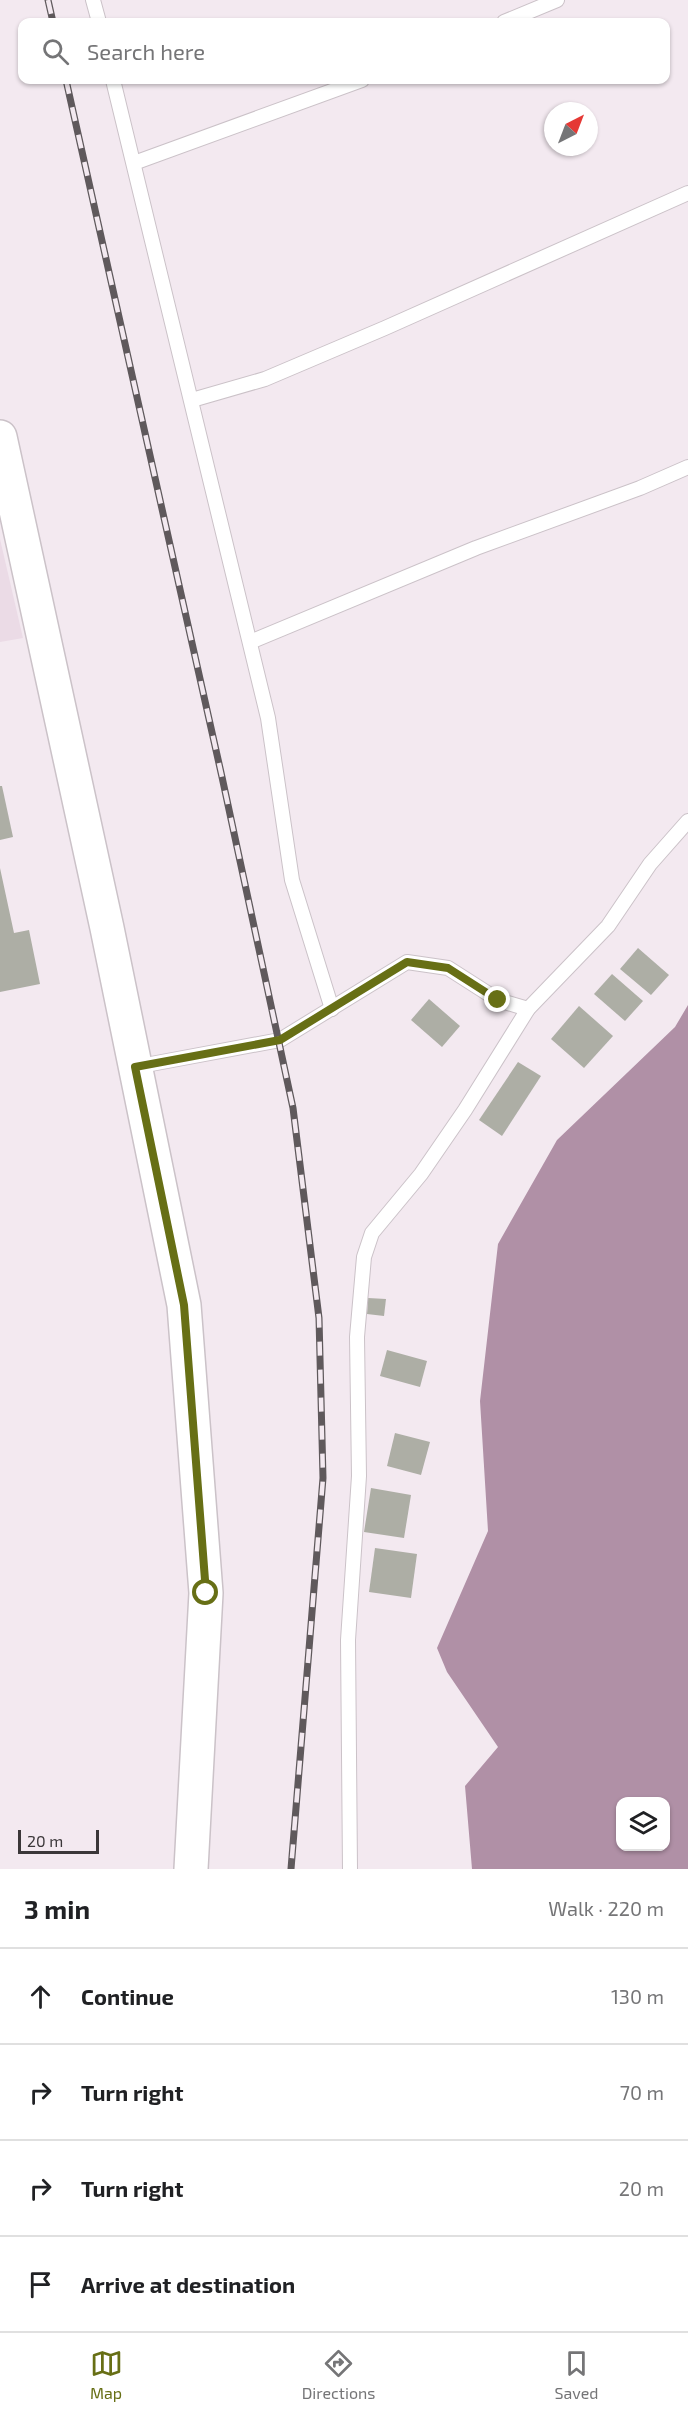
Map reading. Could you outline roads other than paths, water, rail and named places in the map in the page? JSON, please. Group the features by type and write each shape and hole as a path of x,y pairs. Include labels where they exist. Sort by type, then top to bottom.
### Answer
{"street":[{"path":"0,437 184,1305 206,1593 191,1869"}],"lane":[{"path":"93,0 98,18"},
{"path":"514,18 557,0"},
{"path":"114,84 268,718 292,880 332,1009"},
{"path":"134,163 351,84"},
{"path":"192,400 265,379 688,194"},
{"path":"250,642 476,548 640,488 688,467"},
{"path":"350,1869 348,1640 359,1476 357,1338 364,1257 372,1233 421,1174 465,1110 528,1010 608,926 650,864 688,821"},
{"path":"135,1067 280,1040 407,962 448,968 498,1000 528,1010"}],"railway":[{"path":"48,0 52,18"},
{"path":"67,84 222,777 293,1108 319,1318 323,1478 291,1869"}]}
